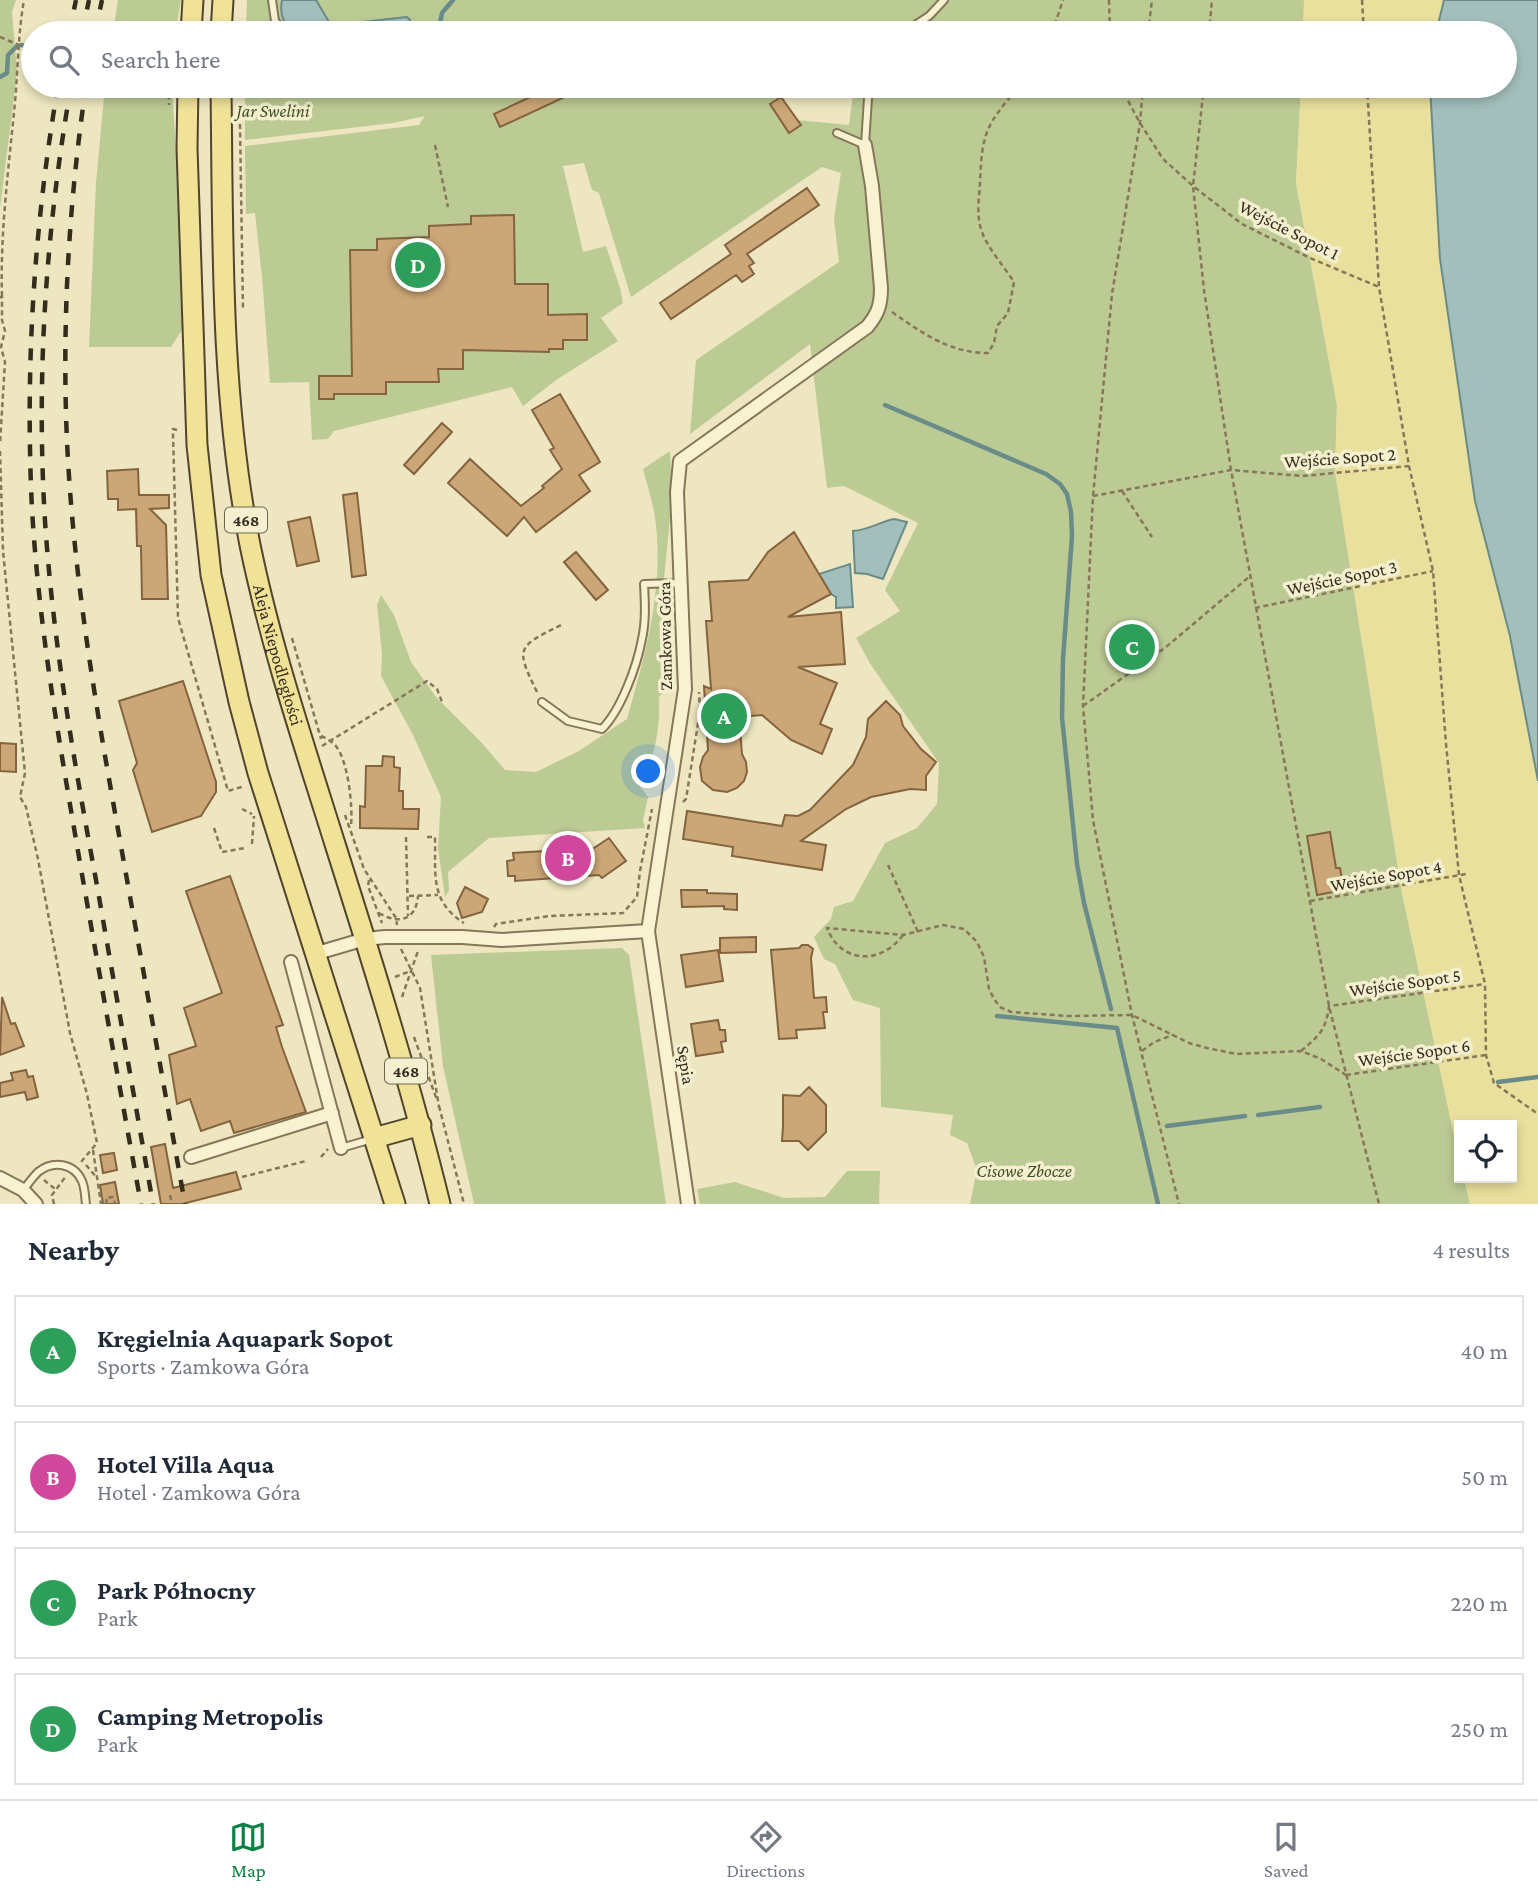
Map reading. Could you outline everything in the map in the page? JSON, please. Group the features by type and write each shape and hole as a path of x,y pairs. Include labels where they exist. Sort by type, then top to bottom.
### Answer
{"main road":[{"path":"192,21 193,0"},
{"path":"222,21 223,0"},
{"name":"468","path":"188,98 187,148 197,445 211,575 258,773 395,1204"},
{"name":"Aleja Niepodległości","path":"221,98 224,315 229,395 242,498 270,634 398,1041 440,1204"},
{"path":"374,1138 421,1125"}],"street":[{"path":"865,145 872,186 881,304"},
{"name":"Zamkowa Góra","path":"648,931 685,689 677,492 680,461 867,327 877,315 881,304"},
{"path":"314,954 365,939 392,937 502,940 648,931"},
{"name":"Sępia","path":"648,931 688,1204"},
{"path":"291,962 341,1148"},
{"path":"191,1157 332,1113"},
{"path":"0,1178 23,1190 36,1204"}],"lane":[{"path":"271,0 275,21"},
{"path":"921,21 944,0"},
{"path":"837,132 865,145 868,98"},
{"path":"542,702 568,721 602,729 611,720 630,677 642,639 644,584 681,583"},
{"path":"341,1148 374,1138"},
{"path":"23,1190 36,1175 50,1166 63,1164 73,1168 82,1181 86,1204"}],"path":[{"path":"0,443 5,362 1,347 5,331 1,297 2,239 24,0"},
{"path":"1056,21 1063,0"},
{"path":"1109,0 1110,21"},
{"path":"1149,21 1152,0"},
{"path":"1210,21 1212,0"},
{"path":"1362,0 1363,21"},
{"path":"0,37 19,45"},
{"path":"881,304 939,343 968,353 988,353 997,326 1008,313 1014,282 982,232 978,203 980,160 984,136 996,111 1008,98"},
{"name":"Wejście Sopot 1","path":"1126,98 1163,159 1242,224 1310,258 1379,287"},
{"path":"1142,98 1112,294 1093,496 1083,706 1093,820 1132,1015 1179,1204"},
{"path":"1203,98 1193,186 1204,290 1231,470 1329,1006 1379,1204"},
{"path":"1368,98 1379,287 1409,466 1433,571 1459,875 1485,985 1486,1055 1494,1083 1538,1114"},
{"path":"240,124 243,311"},
{"path":"435,145 448,207"},
{"path":"0,357 5,362"},
{"path":"177,430 173,429 180,630 228,791 248,786"},
{"path":"0,451 4,551 24,773 20,797 26,807 38,859 70,1033 97,1143 55,1189 52,1195 54,1204"},
{"name":"Wejście Sopot 2","path":"1093,496 1231,470 1302,476 1409,466"},
{"path":"1122,491 1152,537"},
{"name":"Wejście Sopot 3","path":"1255,608 1433,571"},
{"path":"1083,706 1167,647 1249,576"},
{"path":"542,702 524,665 524,648 529,641 561,625"},
{"path":"288,627 321,736 337,746 340,754 352,795 351,829 369,880 396,920 392,937"},
{"path":"322,746 427,681 437,689 442,702"},
{"path":"677,807 686,799 700,711 699,682"},
{"path":"503,931 491,932 496,924 519,919 623,913 637,897 650,814 652,808 658,805 656,819"},
{"path":"242,809 256,815 252,844"},
{"path":"214,828 222,852 245,848"},
{"path":"406,837 408,916"},
{"path":"426,837 435,837 438,895 454,917 470,926"},
{"path":"888,865 918,932"},
{"name":"Wejście Sopot 4","path":"1310,901 1466,874"},
{"path":"369,880 379,914 420,988 439,1107"},
{"path":"408,896 438,895"},
{"path":"379,914 396,920 408,916 414,912 418,896"},
{"path":"903,935 889,950 879,955 858,956 837,947 827,928 895,935 943,925 964,929 976,942 984,957 989,989 994,999 1000,1007 1011,1012 1079,1016 1132,1015 1189,1043 1236,1054 1301,1051 1321,1059 1346,1075"},
{"path":"393,969 395,977 409,972"},
{"name":"Wejście Sopot 5","path":"1329,1006 1485,985"},
{"path":"398,989 401,1000"},
{"path":"1301,1051 1320,1034 1327,1021 1329,1006"},
{"path":"1141,1052 1154,1042 1173,1035"},
{"path":"414,1036 439,1107 464,1204"},
{"name":"Wejście Sopot 6","path":"1346,1075 1486,1055"},
{"path":"93,1150 101,1204"},
{"path":"242,1177 306,1161"},
{"path":"36,1175 55,1189"},
{"path":"170,1195 172,1204"},
{"path":"107,1204 106,1198 114,1197 115,1204"}],"green space":[{"path":"0,0 16,0 12,12 17,73 0,208"},
{"path":"118,0 181,0 177,21 115,21"},
{"path":"247,0 1304,0 1303,21 246,21"},
{"path":"104,98 173,98 183,328 171,347 89,347 96,183"},
{"path":"245,98 782,98 797,120 849,125 852,98 1300,98 1296,183 1337,405 1335,472 1402,893 1454,1135 1454,1183 1465,1183 1470,1204 970,1204 977,1170 967,1143 950,1135 953,1115 881,1107 880,1008 853,1000 835,964 824,959 814,937 831,919 834,907 853,901 885,843 917,828 937,804 939,763 871,665 856,638 900,611 885,590 918,523 844,486 827,488 810,344 690,434 696,360 839,262 834,219 841,173 822,167 631,297 599,193 592,190 584,163 563,166 583,252 606,246 620,288 623,303 601,318 618,341 556,380 523,406 512,387 334,431 328,439 312,440 309,382 270,383 255,213 246,214 245,146 419,125 425,116 393,123 245,140"},
{"path":"670,451 672,497 664,579 664,634 672,684 659,697 656,743 638,784 648,797 643,821 645,828 489,838 448,872 449,890 445,897 438,848 441,797 413,735 381,676 382,654 377,605 381,595 394,615 411,662 436,697 505,770 536,772 579,751 627,719 647,642 658,564 654,511 643,469"},
{"path":"622,948 629,955 666,1204 474,1204 443,1066 431,955"},
{"path":"847,1171 880,1171 879,1204 700,1204 697,1189 735,1182 784,1198 825,1197"}],"sand":[{"path":"1304,0 1444,0 1439,21 1303,21"},
{"path":"1300,98 1431,98 1440,259 1475,501 1510,636 1538,781 1538,1204 1470,1204 1465,1183 1517,1183 1517,1120 1454,1120 1454,1135 1402,893 1335,472 1337,405 1296,183"}],"water":[{"path":"282,0 316,0 328,21 285,21 281,11"},
{"path":"1444,0 1538,0 1538,781 1510,636 1475,501 1440,259 1431,98 1517,98 1517,21 1439,21"},
{"path":"407,17 410,21 370,21"},
{"path":"894,519 907,522 883,579 855,573 853,531"},
{"path":"850,564 853,607 836,608 836,597 831,594 819,574"}],"building":[{"path":"528,98 563,98 500,127 494,114"},
{"path":"782,98 801,125 789,133 770,104"},
{"path":"807,188 819,205 747,254 754,263 749,266 754,274 742,282 736,275 671,319 660,303 731,254 725,245"},
{"path":"514,215 515,284 548,284 548,315 587,314 587,340 563,340 563,349 549,349 549,352 463,350 463,369 438,369 439,382 386,382 386,394 334,394 334,399 319,399 319,376 352,376 350,250 377,250 377,239 429,237 429,226 471,224 471,216"},
{"path":"560,394 600,462 579,475 590,491 536,532 524,517 507,536 448,483 470,459 521,506 544,488 542,486 562,469 550,450 554,448 532,410"},
{"path":"442,423 452,432 414,474 404,465"},
{"path":"138,469 139,495 169,495 169,508 150,509 166,525 168,599 142,599 141,546 137,546 136,509 118,510 118,499 108,499 107,471"},
{"path":"357,493 366,575 352,577 343,495"},
{"path":"310,517 319,561 297,566 288,522"},
{"path":"794,532 831,594 788,617 841,612 845,664 798,667 837,683 820,724 832,729 822,754 791,740 762,715 739,717 742,754 747,772 744,781 727,792 713,790 702,781 700,767 708,750 704,686 711,689 706,621 712,621 709,582 748,580 768,552"},
{"path":"576,552 608,590 596,600 564,562"},
{"path":"183,681 216,782 216,792 201,816 152,832 133,770 137,763 119,701"},
{"path":"886,701 900,715 903,726 921,749 936,762 926,776 926,790 910,789 871,797 846,809 801,841 826,845 822,870 732,856 733,847 683,839 687,811 782,826 785,815 798,816 810,810 853,765 866,737 868,719"},
{"path":"0,743 16,744 16,772 0,771"},
{"path":"383,756 394,757 394,767 400,768 399,791 403,791 403,809 419,809 418,829 360,828 360,806 365,807 366,766 382,766"},
{"path":"1330,832 1336,868 1340,868 1344,890 1317,895 1307,836"},
{"path":"609,838 626,861 602,878 599,875 515,881 515,876 508,876 507,861 514,860 513,853 594,848"},
{"path":"230,876 283,1025 276,1027 306,1112 234,1133 230,1121 201,1131 190,1099 177,1104 169,1055 196,1046 184,1008 222,993 186,891"},
{"path":"465,887 488,899 482,912 462,918 457,903"},
{"path":"681,890 737,894 737,910 724,909 724,906 682,907"},
{"path":"756,937 756,952 720,953 720,938"},
{"path":"802,945 813,949 811,958 814,998 826,997 827,1012 823,1012 825,1028 796,1030 797,1038 779,1039 771,950 799,948"},
{"path":"718,950 723,981 686,987 681,955"},
{"path":"2,997 11,1024 15,1023 24,1046 0,1055"},
{"path":"718,1020 720,1030 725,1030 726,1041 721,1042 723,1052 696,1056 691,1024"},
{"path":"26,1070 28,1077 33,1076 38,1097 27,1100 25,1092 0,1097 0,1083 13,1080 11,1073"},
{"path":"809,1087 826,1105 826,1132 808,1150 799,1141 782,1141 783,1095 800,1096"},
{"path":"165,1144 173,1188 236,1172 241,1189 182,1204 161,1204 151,1147"},
{"path":"114,1153 117,1170 103,1173 100,1155"},
{"path":"115,1182 119,1204 103,1204 100,1185"}],"waterway":[{"path":"440,21 442,13 453,0"},
{"path":"0,77 7,73 8,55 16,47"},
{"path":"885,405 1046,474 1060,484 1067,494 1072,536 1063,659 1062,717 1077,864 1111,1009"},
{"path":"997,1016 1117,1028 1158,1204"},
{"path":"1498,1082 1538,1077"},
{"path":"1258,1115 1320,1107"},
{"path":"1167,1126 1245,1116"}],"railway":[{"path":"72,21 76,0"},
{"path":"85,21 89,0"},
{"path":"98,21 102,0"},
{"path":"56,98 43,191 33,297 30,456 35,554 58,731 141,1204"},
{"path":"69,98 55,194 45,302 42,412 45,521 53,611 72,746 153,1204"},
{"path":"85,98 72,208 67,290 65,373 72,520 101,731 185,1204"}],"place":[{"name":"Camping Metropolis","path":"418,265"},
{"name":"Park Północny","path":"1132,647"},
{"name":"Kręgielnia Aquapark Sopot","path":"724,716"},
{"name":"Hotel Villa Aqua","path":"568,858"}],"park label":[{"name":"Jar Swelini","path":"273,111"},
{"name":"Cisowe Zbocze","path":"1024,1171"}]}
